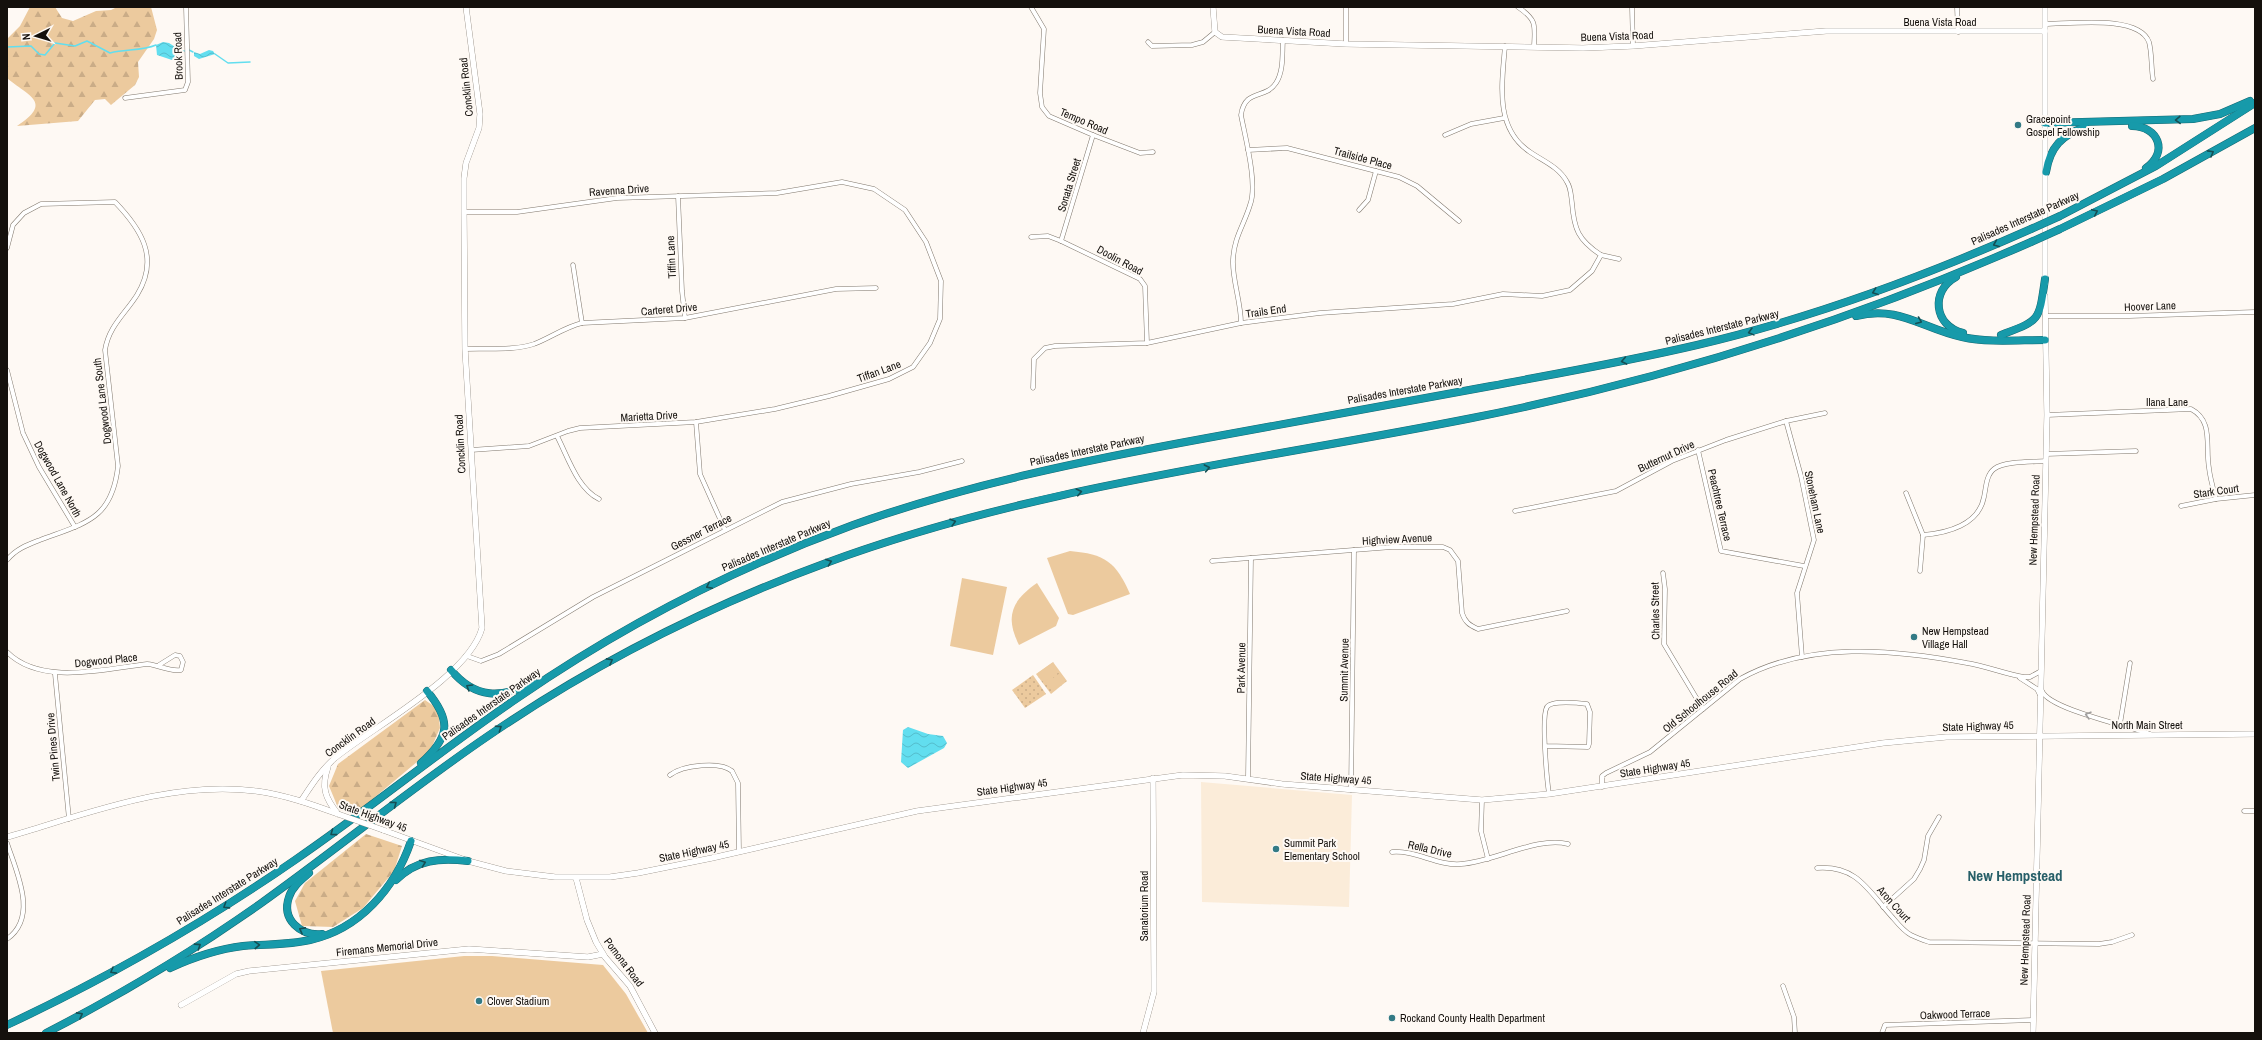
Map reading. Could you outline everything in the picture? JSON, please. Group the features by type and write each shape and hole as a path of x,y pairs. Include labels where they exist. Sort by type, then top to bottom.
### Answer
{"highway":[{"path":"2045,125 2193,120 2226,113 2255,98"},
{"name":"Palisades Interstate Parkway","path":"7,1025 105,976 193,926 292,862 513,700 593,649 672,605 758,563 836,532 943,496 1024,475 1100,458 1634,359 1710,342 1796,319 1870,294 2060,216 2097,198 2171,157 2255,103"},
{"path":"2045,125 2144,127 2154,134 2158,146 2156,156 2152,163 2097,198"},
{"path":"2046,172 2050,155 2056,144 2067,135 2085,127"},
{"path":"1800,331 1915,290 2031,242 2163,179 2255,128"},
{"path":"2019,247 1952,280 1943,288 1939,299 1941,317 1952,329 1972,334 2045,338"},
{"path":"2001,335 2025,327 2035,319 2041,307 2045,279"},
{"path":"46,1033 128,988 228,926 486,737 541,701 614,659 736,599 861,550 962,519 1049,498 1459,421 1552,401 1666,372 1858,315 1883,312 1910,317 1963,337 2045,338"},
{"path":"451,670 463,684 473,690 487,694 504,693 529,684 593,649"},
{"path":"388,793 433,752 442,738 445,727 443,714 427,691"},
{"path":"339,929 317,934 300,930 290,918 288,900 292,890 300,881 363,827"},
{"path":"382,895 398,871 411,841"},
{"path":"128,988 176,965 211,952 243,946 306,941 321,937 339,929 361,915 402,875 419,864 441,859 468,861"}],"street":[{"name":"Brook Road","path":"125,98 185,90 188,82 186,7"},
{"name":"Concklin Road","path":"301,801 328,764 427,691 467,656 480,636 483,621 476,546 465,348 464,178 466,162 479,128 480,114 466,7"},
{"name":"Tempo Road","path":"1031,7 1044,29 1040,93 1042,107 1049,116 1140,153 1153,152"},
{"path":"1148,42 1152,46 1192,45 1203,42 1215,32 1213,7"},
{"path":"1346,7 1346,44"},
{"path":"1518,7 1529,14 1535,26 1534,46"},
{"path":"1632,7 1633,46"},
{"path":"1957,7 1958,32"},
{"name":"New Hempstead Road","path":"2033,1033 2047,415 2045,338 2045,7"},
{"path":"2045,24 2116,23 2128,25 2144,34 2149,42 2152,79"},
{"name":"Buena Vista Road","path":"1215,32 1222,37 1346,44 1583,48 1633,46 1826,31 2045,31"},
{"path":"1241,323 1241,307 1233,261 1239,227 1251,204 1252,180 1241,115 1242,107 1247,99 1268,91 1276,84 1282,64 1282,40"},
{"path":"1505,46 1502,101 1504,118 1511,133 1518,142 1556,169 1568,183 1571,194 1572,216 1577,232 1590,248 1601,255 1619,259"},
{"path":"1445,136 1471,124 1504,118"},
{"name":"Sonata Street","path":"1061,241 1093,135"},
{"name":"Trailside Place","path":"1248,150 1287,148 1399,177 1418,186 1459,221"},
{"path":"1359,210 1368,200 1376,171"},
{"name":"Tiffan Lane","path":"777,193 842,182 874,189 905,210 926,242 941,281 940,319 930,343 914,367 889,379 829,396"},
{"name":"Ravenna Drive","path":"464,212 517,212 617,198 777,193"},
{"name":"Tiffin Lane","path":"678,196 682,291 685,318"},
{"name":"Dogwood Lane South","path":"7,248 13,225 24,213 41,204 115,202 133,220 142,234 145,247 145,273 137,294 110,332 105,350 118,466 117,483 112,498 104,509 90,520 24,546 13,553 7,560"},
{"name":"Doolin Road","path":"1032,238 1048,236 1140,279 1145,286 1147,343"},
{"name":"Trails End","path":"1033,388 1034,359 1045,348 1147,343 1241,323 1320,313 1453,304 1503,294 1536,296 1570,290 1592,271 1601,255"},
{"path":"573,265 582,323"},
{"name":"Carteret Drive","path":"465,348 521,347 534,344 572,326 582,323 685,318 836,289 876,288"},
{"name":"Hoover Lane","path":"2045,316 2128,316 2255,312"},
{"name":"Dogwood Lane North","path":"7,370 23,433 39,467 75,527"},
{"name":"Marietta Drive","path":"471,450 529,446 580,428 696,422 775,409 829,396"},
{"name":"Ilana Lane","path":"2047,415 2190,409 2202,417 2207,426 2208,467 2216,499"},
{"name":"Butternut Drive","path":"1515,510 1616,492 1642,476 1698,450 1786,420 1824,413"},
{"name":"Stoneham Lane","path":"1786,420 1801,476 1814,540 1804,566 1797,593 1802,657"},
{"path":"696,422 700,474 725,530"},
{"path":"557,436 583,487 590,495 599,499"},
{"name":"Peachtree Terrace","path":"1698,450 1721,552 1804,566"},
{"path":"2046,454 2136,451"},
{"name":"Gessner Terrace","path":"467,656 481,661 499,654 593,597 782,502 864,480 919,472 962,461"},
{"path":"1923,535 1942,533 1967,522 1977,512 1984,499 1988,478 1994,469 2003,464 2046,461"},
{"path":"1906,493 1923,535 1920,571"},
{"name":"Stark Court","path":"2180,506 2216,499 2255,496"},
{"name":"Highview Avenue","path":"1212,561 1354,550 1435,546 1450,550 1458,561 1462,613 1464,620 1478,629 1567,611"},
{"name":"Summit Avenue","path":"1351,790 1354,550"},
{"name":"Park Avenue","path":"1248,778 1251,558"},
{"name":"Charles Street","path":"1663,573 1665,589 1664,644 1703,709"},
{"path":"7,652 26,666 55,674"},
{"name":"Old Schoolhouse Road","path":"1602,786 1602,776 1650,752 1729,687 1754,671 1785,660 1856,652 1888,653 1968,663 2016,676 2030,677 2041,671"},
{"name":"Dogwood Place","path":"55,674 159,665 177,671 181,670 183,662 180,656 175,655 159,665"},
{"path":"2120,724 2130,663"},
{"name":"Twin Pines Drive","path":"55,674 69,820"},
{"name":"Old Schoolhouse Road","path":"2016,676 2037,689 2041,698"},
{"path":"2040,686 2045,698 2061,707 2152,735"},
{"path":"1546,746 1588,747 1590,744 1590,712 1587,704 1562,703 1551,704 1547,707 1546,746 1549,794"},
{"name":"North Main Street","path":"2040,735 2255,734"},
{"name":"State Highway 45","path":"7,837 151,797 206,789 256,791 301,801 468,861 518,874 576,878 630,874 739,852 917,811 1153,778 1205,775 1248,778 1282,784 1482,800 1549,794 1889,743 1946,737 2040,735"},
{"path":"328,764 324,780 324,790 328,800 338,814"},
{"path":"670,775 684,768 720,765 732,771 738,783 739,852"},
{"name":"Sanatorium Road","path":"1143,1033 1154,992 1153,778"},
{"path":"1482,800 1481,831 1488,859"},
{"path":"2244,811 2255,811"},
{"path":"1883,907 1914,879 1924,860 1928,836 1939,817"},
{"path":"7,842 22,892 24,905 23,915 19,927 13,935 7,939"},
{"name":"Rella Drive","path":"1392,852 1414,853 1438,861 1460,864 1488,859 1545,842 1568,844"},
{"name":"Aron Court","path":"1817,868 1832,867 1845,870 1867,887 1883,907 1911,935 1929,942 2099,944 2112,942 2132,935"},
{"name":"Pomona Road","path":"576,878 590,929 603,954 630,986 655,1033"},
{"name":"Firemans Memorial Drive","path":"181,1005 236,974 249,971 465,949 588,957 603,954"},
{"path":"1783,986 1794,1016 1795,1033"},
{"name":"Oakwood Terrace","path":"1882,1033 1885,1025 2033,1020"}],"shaded area":[{"name":"Summit Park Elementary School","path":"1201,782 1352,795 1349,907 1202,902"}],"green space":[{"path":"30,7 55,7 62,18 73,21 96,11 111,10 117,7 151,7 157,30 154,39 138,62 139,77 135,85 111,105 105,99 95,100 78,121 17,126 28,118 34,111 36,105 34,100 29,95 7,78 7,39 20,26"},
{"path":"1070,551 1092,554 1101,557 1108,562 1120,574 1130,594 1073,615 1068,614 1047,558"},
{"path":"962,578 1007,587 993,655 950,646"},
{"path":"1037,583 1059,618 1056,626 1019,645 1012,626 1013,610 1021,596"},
{"path":"1053,662 1067,681 1051,694 1036,674"},
{"path":"1052,663 1058,671 1044,682 1038,673"},
{"path":"1060,673 1066,681 1052,691 1046,683"},
{"path":"1033,675 1046,694 1025,708 1012,690"},
{"path":"425,700 438,709 440,728 430,751 356,813 339,810 329,786 338,764"},
{"path":"366,834 402,846 394,871 363,908 333,927 302,926 295,901 305,883"},
{"name":"Clover Stadium","path":"464,956 492,956 603,965 626,994 648,1033 333,1033 321,971"}],"water":[{"path":"163,42 169,43 180,50 178,59 172,60 157,55 156,45"},
{"path":"209,50 213,51 215,54 199,59 194,56 194,52 200,54"},
{"path":"908,727 928,734 943,736 947,743 944,748 908,768 901,762 903,730"}],"waterway":[{"path":"7,47 31,46 39,54 45,55 55,43 75,46 87,41 110,53 156,45"},
{"path":"180,50 184,51"},
{"path":"189,50 193,52"},
{"path":"215,54 228,63 250,62"}],"place":[{"name":"Gracepoint Gospel Fellowship","path":"2018,125"},
{"name":"New Hempstead Village Hall","path":"1914,637"},
{"name":"Summit Park Elementary School","path":"1276,849"},
{"name":"Clover Stadium","path":"479,1001"},
{"name":"Rockand County Health Department","path":"1392,1018"}],"district":[{"name":"New Hempstead","path":"2015,876"}]}
